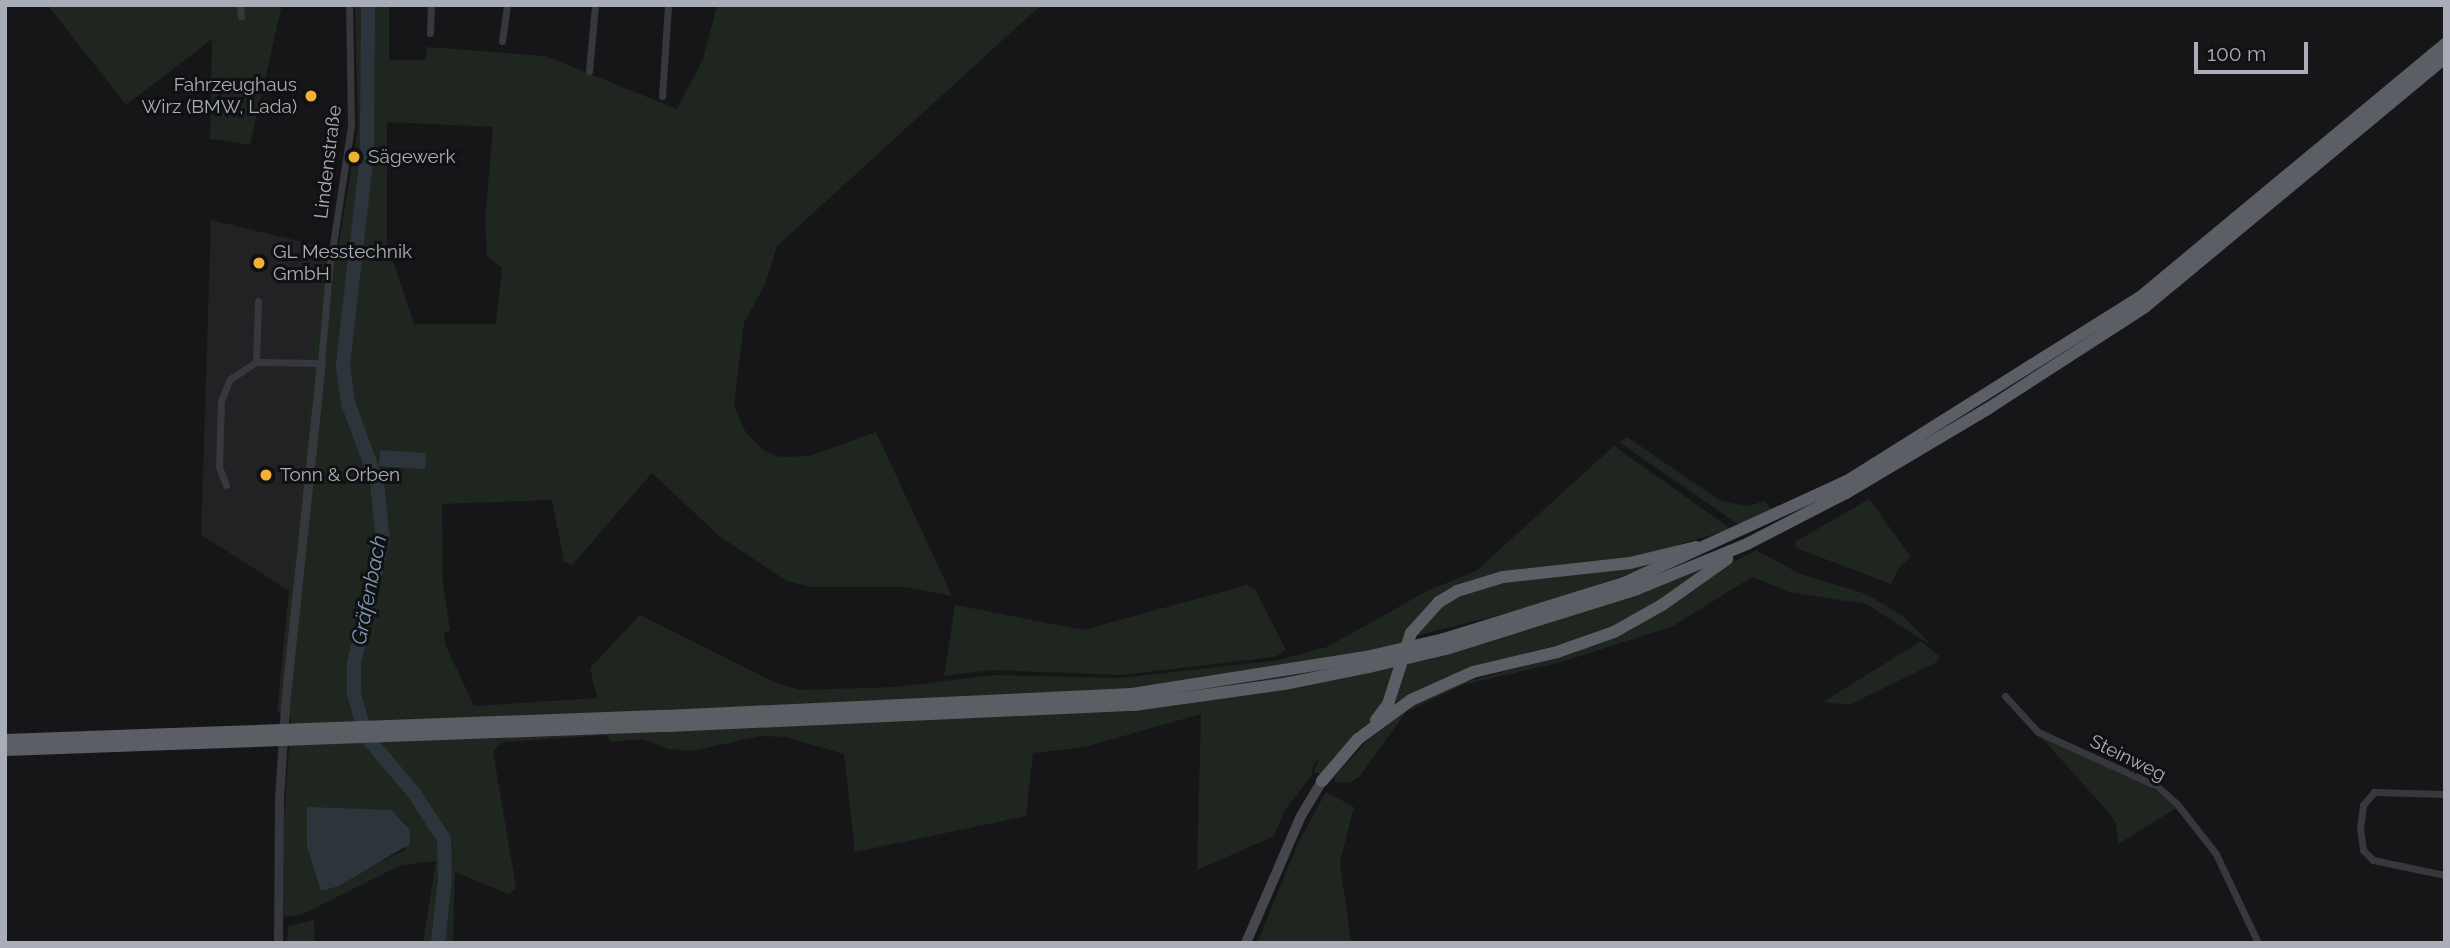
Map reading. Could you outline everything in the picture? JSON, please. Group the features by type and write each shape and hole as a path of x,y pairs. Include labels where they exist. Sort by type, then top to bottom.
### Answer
{"highway":[{"path":"1445,644 1624,583 1735,536 1847,481 2139,298 2445,44"},
{"path":"5,750 171,739 667,721 1132,694 1368,662 1445,644 1637,589 1747,544 1846,494 1989,408 2145,307 2445,58"},
{"path":"1322,781 1370,729 1388,704 1411,633 1439,602 1457,591 1503,577 1630,563 1735,536"},
{"path":"1370,729 1411,701 1461,677 1614,632 1662,605 1747,544"},
{"path":"5,740 171,739"}],"main road":[{"path":"1246,943 1301,816 1322,781"}],"street":[{"path":"240,5 241,16"},
{"name":"Lindenstraße","path":"321,363 329,271 351,126 349,5"},
{"path":"430,5 430,33"},
{"path":"502,41 507,5"},
{"path":"589,71 595,5"},
{"path":"662,96 668,5"},
{"path":"256,362 258,301"},
{"path":"226,485 219,467 221,401 230,379 256,362 321,363 284,718 278,943"},
{"name":"Steinweg","path":"2004,696 2038,732 2157,786 2177,804 2216,854 2258,943"},
{"path":"2445,794 2374,792 2363,806 2360,828 2363,850 2373,860 2445,874"}],"shaded area":[{"path":"53,5 282,5 250,145 210,139 212,39 126,105 50,8"},
{"path":"318,5 389,5 389,60 425,60 427,47 545,56 677,109 703,59 717,5 1046,5 1040,6 777,246 765,284 744,323 734,405 746,433 764,451 780,457 810,456 876,432 952,596 906,587 812,587 787,581 719,536 652,473 572,565 564,562 552,500 442,504 443,584 450,630 444,633 445,644 474,706 597,698 590,668 640,615 774,682 801,690 897,687 992,675 1121,678 1278,660 1327,647 1427,591 1476,571 1614,446 1731,529 1635,558 1524,571 1426,609 1381,711 1322,775 1314,772 1319,759 1314,763 1311,776 1284,811 1274,836 1197,870 1201,714 1085,747 1033,753 1026,816 855,852 844,754 785,737 760,736 692,751 668,749 643,739 610,742 607,735 503,742 493,751 516,888 509,894 455,872 453,943 423,943 436,861 401,865 301,915 284,917 283,834 291,718 277,712 323,247 338,248 358,128 355,7","holes":["387,122 493,127 485,218 487,256 502,268 496,324 414,324 387,243","402,820 405,850 321,891"]},
{"path":"211,220 323,247 291,592 201,535"},
{"path":"1627,437 1721,501 1748,506 1765,501 1772,510 1739,525 1619,442"},
{"path":"380,450 426,453 425,469 379,466"},
{"path":"1869,499 1911,557 1898,569 1891,584 1796,548 1795,542"},
{"path":"1756,550 1800,574 1866,594 1903,616 1931,645 1866,604 1789,592 1752,577 1673,626 1562,662 1463,685 1406,712 1359,777 1349,783 1335,782 1334,777 1366,742 1408,708 1458,684 1557,657"},
{"path":"1666,561 1539,605 1412,637 1433,611 1474,585"},
{"path":"1702,566 1704,570 1665,597 1599,634 1478,666 1447,677 1395,708 1391,704 1402,664"},
{"path":"1247,585 1255,589 1286,650 1275,657 1121,675 992,670 944,676 955,605 1083,630"},
{"path":"1921,641 1939,656 1937,662 1849,705 1823,702"},
{"path":"2041,737 2147,784 2177,808 2118,844 2116,823 2109,813"},
{"path":"1326,792 1354,807 1340,862 1351,943 1257,943 1298,843"},
{"path":"307,807 391,810 410,830 410,844 339,886 321,891 307,846"},
{"path":"314,920 315,943 287,943 288,926"}],"waterway":[{"name":"Gräfenbach","path":"368,5 367,154 343,366 348,403 377,482 383,541 354,663 354,693 365,735 414,793 444,839 445,879 438,943"}],"place":[{"name":"Fahrzeughaus Wirz (BMW, Lada)","path":"311,96"},
{"name":"Sägewerk","path":"354,157"},
{"name":"GL Messtechnik GmbH","path":"259,263"},
{"name":"Tonn & Orben","path":"266,475"}]}
